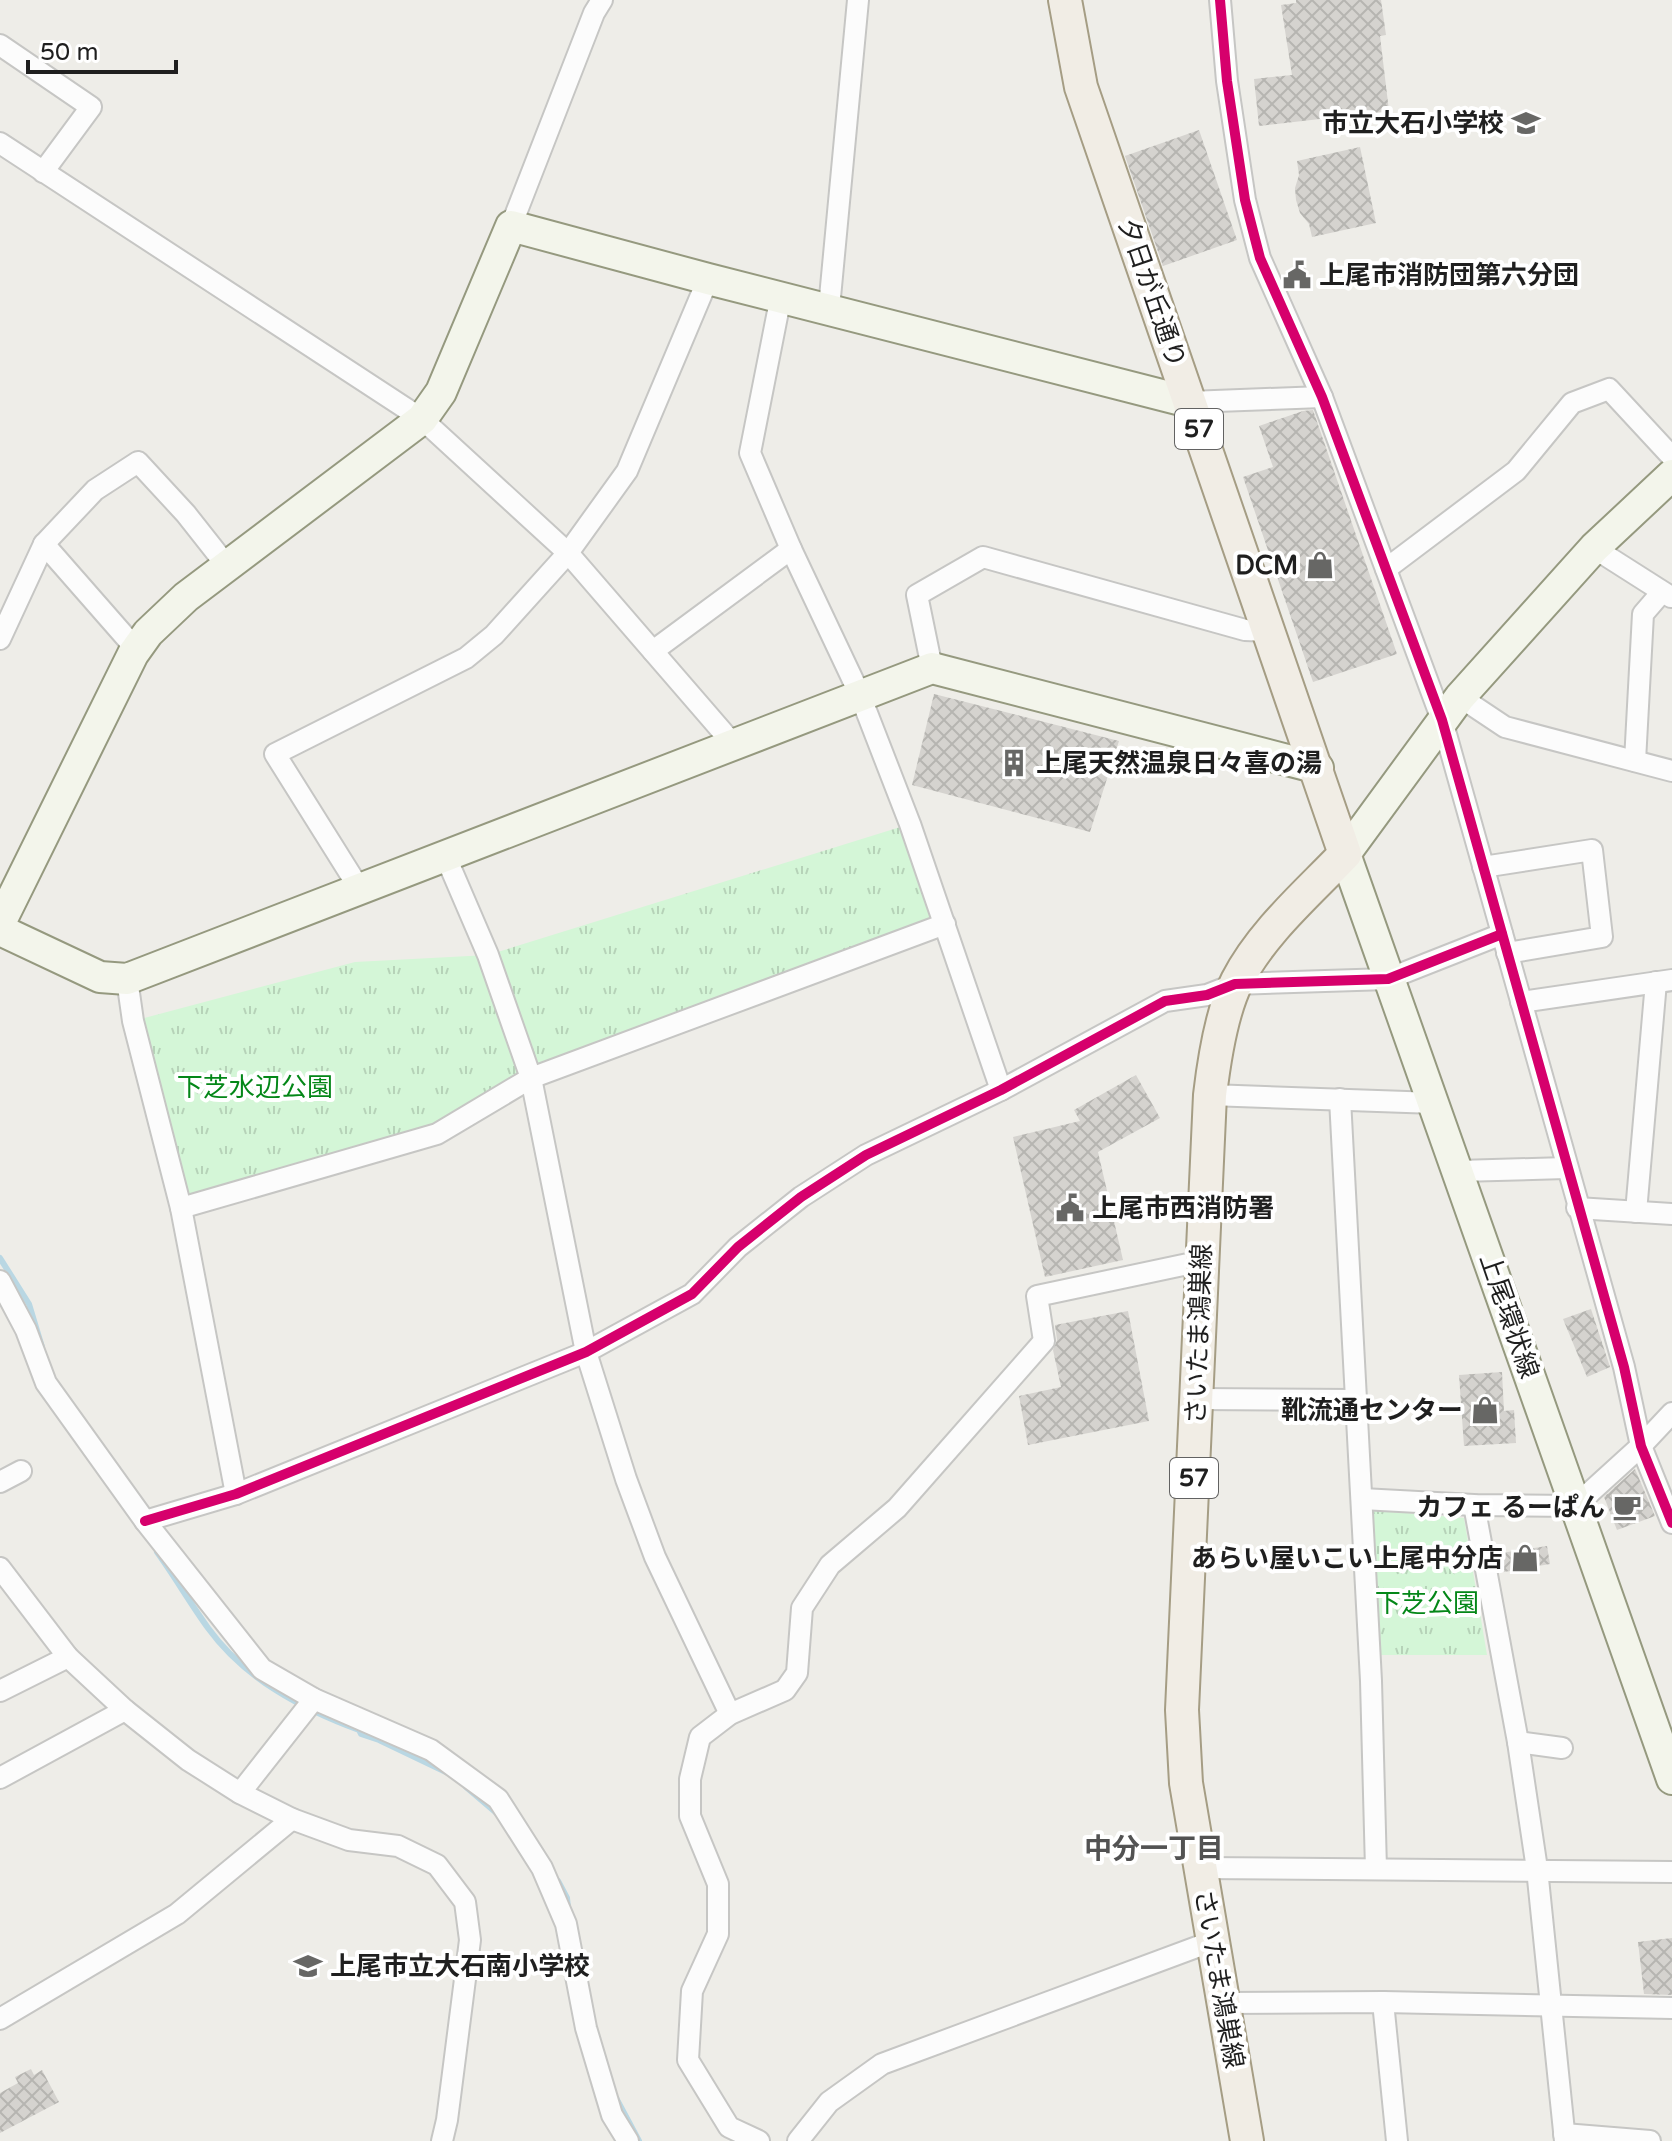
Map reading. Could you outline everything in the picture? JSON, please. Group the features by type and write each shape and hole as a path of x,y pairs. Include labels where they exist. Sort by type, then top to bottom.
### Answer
{"main road":[{"name":"夕日が丘通り","path":"1065,0 1081,87 1318,768 1345,854"},
{"name":"さいたま鴻巣線","path":"1247,2141 1186,1783 1182,1710 1210,1095 1214,1057 1235,984 1251,957 1345,854"}],"street":[{"path":"0,923 118,679 136,649 169,612 422,419 445,382 511,226 594,13 602,0"},
{"path":"829,308 858,0"},
{"path":"1220,0 1227,81 1245,200 1260,258 1322,397 1386,569 1451,709 1483,867 1624,1367 1641,1446 1672,1523"},
{"path":"0,45 91,107 43,172"},
{"path":"0,143 422,419 568,553 734,745"},
{"path":"511,226 1189,402 1322,397"},
{"path":"359,888 275,754 466,658 494,635 568,553 627,471 708,279"},
{"path":"781,296 750,453 791,549 860,695 945,924 1001,1090"},
{"path":"1386,569 1516,471 1572,403 1609,389 1672,457"},
{"path":"0,639 44,544 95,490 138,462 186,514 227,566"},
{"path":"1345,854 1451,709 1594,548 1672,475"},
{"path":"44,544 136,649"},
{"path":"1594,548 1667,595 1643,614 1635,761"},
{"path":"653,651 791,549"},
{"path":"932,668 917,595 983,557 1245,630 1269,631"},
{"path":"0,930 100,977 127,979 932,668 1318,768"},
{"path":"1451,709 1505,727 1672,771"},
{"path":"145,1521 236,1494 586,1352 692,1294 738,1247 801,1197 866,1155 1001,1090 1165,1001 1207,995 1235,984 1388,979 1504,943 1602,937 1592,850 1483,867"},
{"name":"上尾環状線","path":"1345,854 1672,1779"},
{"path":"445,855 488,955 531,1078 586,1352 626,1479 655,1557 730,1714"},
{"path":"181,1208 437,1134 531,1078 945,924"},
{"path":"127,979 133,1021 181,1208 236,1494"},
{"path":"1521,1002 1664,981 1636,1212"},
{"path":"1210,1095 1435,1103"},
{"path":"1340,1099 1354,1400 1362,1499 1376,1869"},
{"path":"1459,1171 1566,1168"},
{"path":"1577,1208 1672,1214"},
{"path":"759,2141 729,2127 688,2060 692,1991 718,1934 718,1884 690,1816 690,1779 700,1737 730,1714 785,1690 797,1673 802,1608 830,1565 897,1508 1044,1341 1037,1296 1202,1261"},
{"path":"0,1281 26,1330 46,1383 145,1521 262,1669 314,1699 431,1750 498,1799 542,1868 566,1924 586,2028 612,2115 628,2141"},
{"path":"1198,1399 1354,1400"},
{"path":"1362,1499 1575,1506 1672,1413"},
{"path":"0,1482 21,1471"},
{"path":"1474,1505 1518,1742 1537,1869 1565,2138 1650,2141"},
{"path":"0,1568 68,1657 125,1710 188,1760 240,1793 292,1819 349,1840 398,1846 437,1865 465,1902 470,1940 442,2141"},
{"path":"0,1691 68,1657"},
{"path":"240,1793 314,1699"},
{"path":"0,1778 125,1710"},
{"path":"1518,1742 1562,1748"},
{"path":"0,2019 177,1914 292,1819"},
{"path":"1201,1868 1672,1872"},
{"path":"798,2141 829,2102 882,2064 1213,1941"},
{"path":"1383,2002 1397,2141"},
{"path":"1224,2003 1383,2002 1672,2008"}],"green space":[{"name":"下芝水辺公園","path":"910,824 945,924 531,1078 437,1134 181,1208 133,1021 355,962 488,955"},
{"name":"下芝公園","path":"1371,1510 1464,1518 1487,1655 1378,1655"}],"building":[{"path":"1296,0 1381,0 1386,35 1380,36 1389,111 1259,126 1254,79 1292,75 1281,5 1296,3"},
{"path":"1199,130 1237,240 1163,266 1125,156"},
{"path":"1360,147 1376,223 1312,237 1309,224 1300,213 1296,200 1297,161"},
{"path":"1304,265 1310,280 1290,287 1285,272"},
{"name":"DCM","path":"1313,410 1397,654 1313,682 1243,477 1273,467 1259,426"},
{"name":"上尾天然温泉日々喜の湯","path":"934,694 1119,741 1090,832 912,785"},
{"name":"上尾市西消防署","path":"1136,1075 1160,1118 1098,1152 1123,1260 1045,1277 1013,1137 1080,1121 1074,1110"},
{"path":"1591,1309 1610,1367 1587,1377 1563,1319"},
{"path":"1128,1311 1149,1421 1028,1445 1019,1396 1061,1387 1053,1350 1057,1340 1055,1325"},
{"path":"1502,1372 1504,1411 1514,1410 1516,1443 1464,1446 1459,1375"},
{"path":"1635,1469 1655,1516 1617,1530 1604,1497"},
{"path":"1547,1546 1550,1564 1504,1572 1501,1553"},
{"path":"1672,1938 1672,1995 1644,1994 1638,1942"},
{"path":"31,2069 34,2075 42,2070 59,2102 0,2133 0,2093 18,2083 15,2077"}],"waterway":[{"path":"0,1258 29,1304 42,1347"},
{"path":"157,1552 208,1628 257,1677 296,1702 448,1773"},
{"path":"466,1787 500,1816"},
{"path":"558,1881 568,1907"},
{"path":"616,2098 639,2141"}],"cycle path":[{"path":"1220,0 1227,81 1245,200 1260,258 1322,397 1442,720 1624,1367 1641,1446 1672,1523"},
{"path":"145,1521 236,1494 586,1352 692,1294 738,1247 801,1197 866,1155 1001,1090 1165,1001 1207,995 1235,984 1388,979 1502,934"}],"place":[{"name":"市立大石小学校","path":"1526,123"},
{"name":"上尾市消防団第六分団","path":"1297,275"},
{"name":"DCM","path":"1320,565"},
{"name":"上尾天然温泉日々喜の湯","path":"1014,763"},
{"name":"上尾市西消防署","path":"1070,1208"},
{"name":"靴流通センター","path":"1485,1410"},
{"name":"カフェ るーぱん","path":"1627,1507"},
{"name":"あらい屋いこい上尾中分店","path":"1525,1558"},
{"name":"上尾市立大石南小学校","path":"308,1966"}],"district":[{"name":"中分一丁目","path":"1154,1849"}]}
